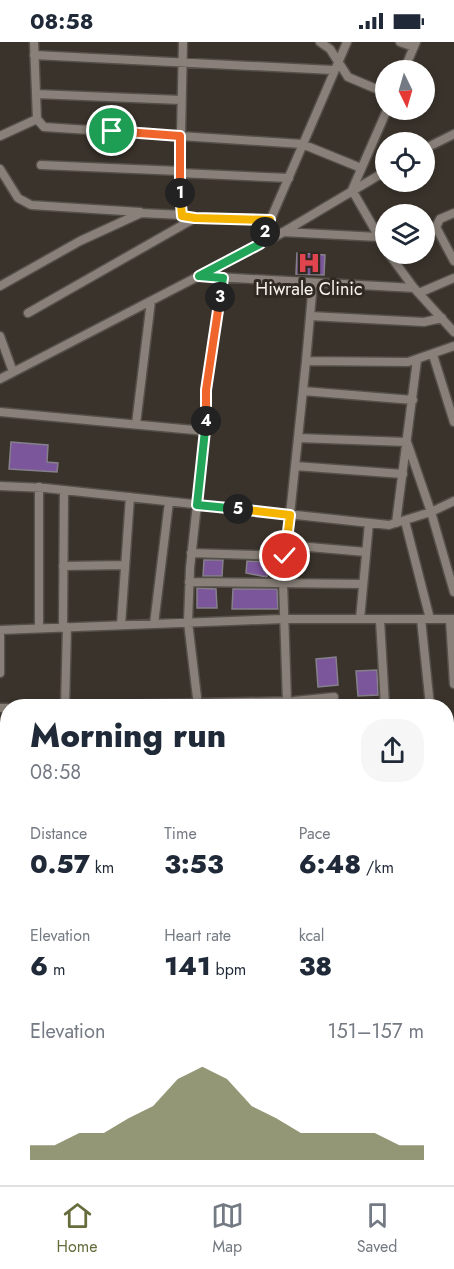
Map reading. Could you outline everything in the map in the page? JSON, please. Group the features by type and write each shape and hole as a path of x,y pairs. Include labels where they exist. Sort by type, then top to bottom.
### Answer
{"street":[{"path":"34,42 38,119 44,127 302,144 362,168"},
{"path":"182,216 180,136 183,42"},
{"path":"320,42 330,49 348,77 375,88"},
{"path":"260,244 337,60 347,42"},
{"path":"400,42 415,45 408,60"},
{"path":"34,55 333,70"},
{"path":"36,94 181,100"},
{"path":"0,136 38,119"},
{"path":"352,190 383,120"},
{"path":"435,144 454,134"},
{"path":"41,165 289,178"},
{"path":"0,169 18,198 31,205 195,218 270,220"},
{"path":"0,379 283,232 375,177"},
{"path":"352,190 375,232"},
{"path":"0,286 80,241 141,213"},
{"path":"454,213 440,219 436,227 454,261"},
{"path":"28,313 195,218"},
{"path":"283,232 375,237"},
{"path":"397,264 417,291 454,332"},
{"path":"199,276 417,291 454,278"},
{"path":"197,699 188,622 189,582 205,431 206,390 223,278"},
{"path":"287,699 283,582 313,283"},
{"path":"136,424 151,302"},
{"path":"310,316 424,322 454,315"},
{"path":"0,336 14,372"},
{"path":"306,360 417,360 454,346"},
{"path":"433,355 454,422"},
{"path":"417,360 403,474 401,522 425,619 430,699"},
{"path":"303,391 412,400"},
{"path":"0,412 205,431"},
{"path":"298,438 407,442"},
{"path":"407,442 432,512 454,592"},
{"path":"295,466 403,474"},
{"path":"0,486 39,487 369,523 401,522 432,512 454,501"},
{"path":"39,487 39,628"},
{"path":"64,490 66,699"},
{"path":"121,625 130,497"},
{"path":"154,624 169,502"},
{"path":"360,619 369,523"},
{"path":"286,545 366,552"},
{"path":"191,553 285,556"},
{"path":"63,566 125,565"},
{"path":"189,582 363,584"},
{"path":"0,673 0,631 283,619 452,619 454,684"},
{"path":"380,620 385,699"},
{"path":"318,699 334,698"}],"building":[{"path":"297,253 325,255 324,275 296,274"},
{"path":"11,442 48,445 47,462 58,463 57,472 9,469"},
{"path":"204,560 223,560 222,576 203,576"},
{"path":"247,561 268,562 267,577 246,573"},
{"path":"197,588 216,589 217,608 197,608"},
{"path":"233,589 277,589 278,609 232,609"},
{"path":"336,657 338,685 318,687 316,659"},
{"path":"377,670 378,695 358,696 356,671"}],"place":[{"name":"Hiwrale Clinic","path":"309,263"}],"route":[{"path":"112,131 180,136 182,216 270,220 260,244 199,276 223,278 206,390 205,431 197,505 290,515 285,556"}]}
